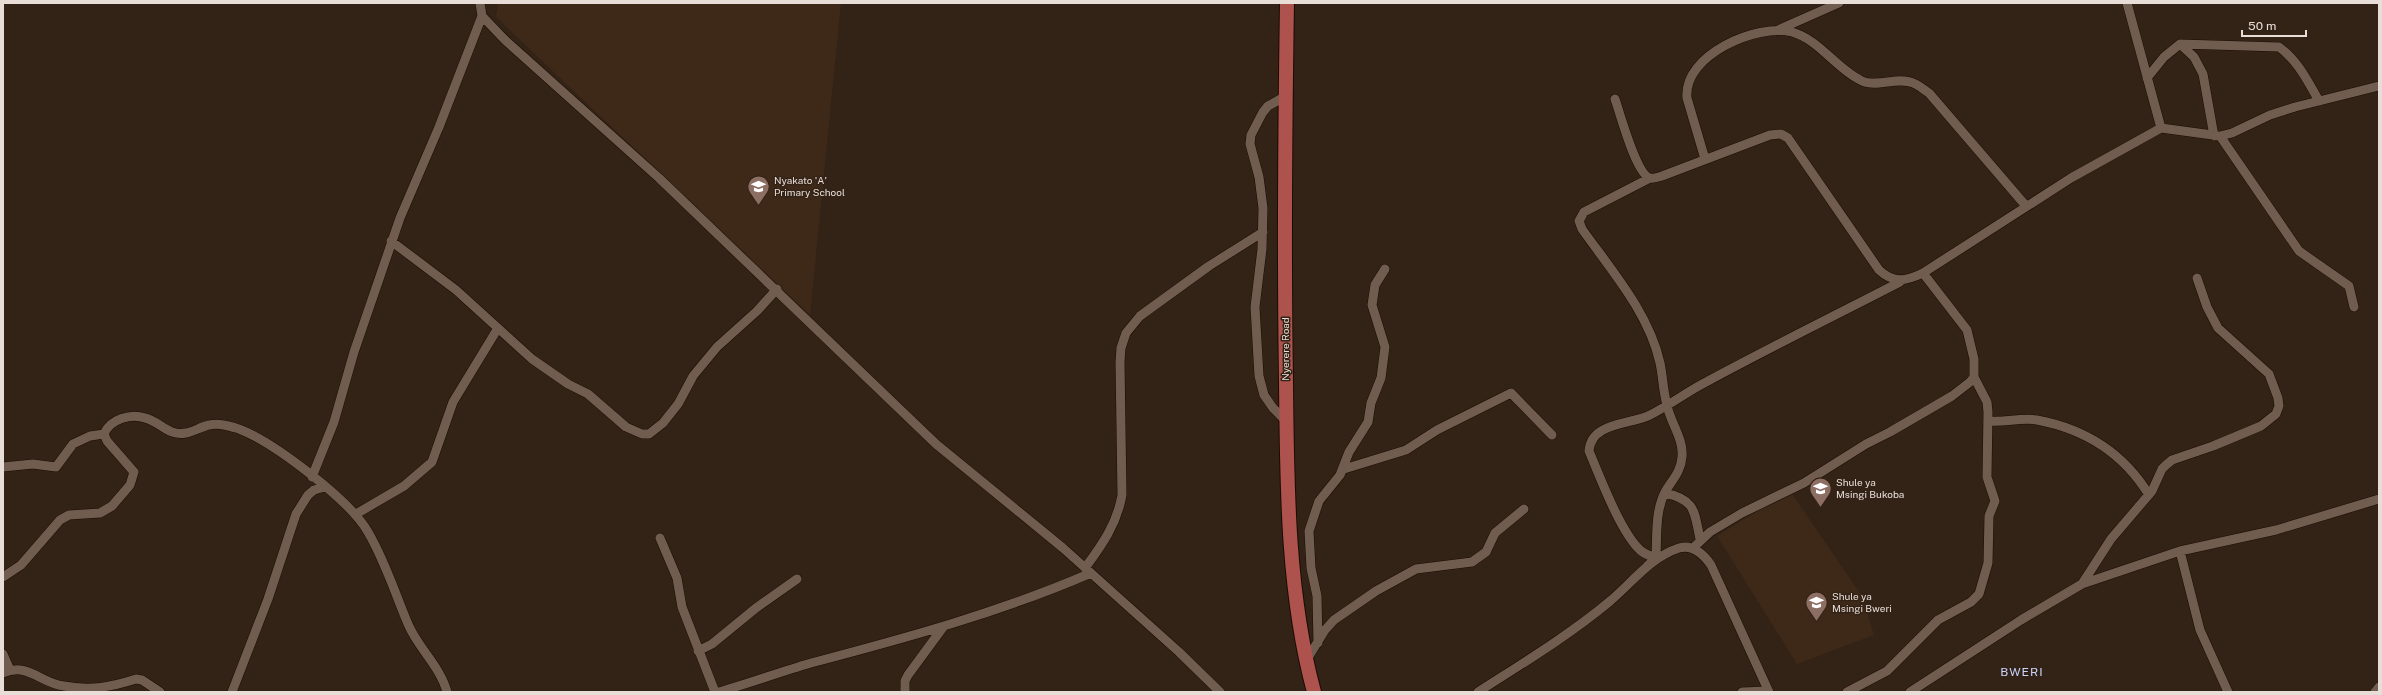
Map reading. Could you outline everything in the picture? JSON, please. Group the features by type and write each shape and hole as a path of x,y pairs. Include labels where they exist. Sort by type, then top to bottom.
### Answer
{"main road":[{"name":"Nyerere Road","path":"1287,3 1286,421 1292,560 1306,661 1314,692"}],"street":[{"path":"312,477 334,422 392,241 442,120 482,16 480,3"},
{"path":"1776,31 1828,5 1839,3"},
{"path":"2127,3 2161,128"},
{"path":"482,16 505,40 597,120 777,289 936,444 1088,571 1220,692"},
{"path":"1705,159 1687,98 1686,89 1693,75 1710,54 1723,46 1760,34 1776,31 1792,32 1806,39 1850,74 1864,82 1913,83 1929,93 2026,206"},
{"path":"2147,78 2164,57 2180,44 2279,47 2291,56 2303,71 2319,101"},
{"path":"2180,44 2194,57 2201,69 2217,136 2299,251 2349,286 2354,307"},
{"path":"1656,558 1641,551 1632,542 1598,474 1589,451 1590,444 1594,437 1606,428 1641,419 1709,380 1900,282 1923,273 2026,206 2110,155 2161,128 2217,136 2232,133 2270,115 2379,86"},
{"path":"1286,96 1268,106 1251,135 1250,144 1259,177 1263,208 1263,232 1255,307 1259,376 1264,394 1273,408 1286,421"},
{"path":"1615,98 1636,160 1643,173 1650,178"},
{"path":"1480,692 1524,664 1578,626 1610,601 1656,558 1658,512 1665,492 1680,469 1682,456 1680,441 1667,405 1660,362 1651,336 1638,310 1582,230 1579,221 1584,212 1650,178 1662,176 1770,135 1781,134 1788,138 1879,270 1887,278 1900,282"},
{"path":"719,692 811,663 944,626 1065,585 1088,571 1111,532 1119,512 1122,496 1120,362 1121,348 1126,333 1140,316 1263,232"},
{"path":"392,241 456,290 532,359 568,384 588,394 626,427 642,434 649,434 656,430 673,411 693,376 724,340 757,312 777,289"},
{"path":"1318,643 1317,596 1311,568 1309,531 1319,501 1344,469 1349,452 1368,422 1371,403 1382,378 1385,347 1372,305 1375,285 1384,269"},
{"path":"1847,692 1887,671 1938,620 1971,602 1979,594 1988,563 1989,516 1995,501 1987,477 1987,402 1974,377 1974,359 1967,330 1923,273"},
{"path":"2082,584 2111,538 2149,495 2162,469 2172,460 2213,446 2261,426 2271,420 2279,406 2274,384 2269,374 2218,328 2207,308 2197,278"},
{"path":"356,514 404,486 432,462 453,402 498,328"},
{"path":"1693,548 1700,539 1742,513 1804,484 1866,444 1890,432 1962,389 1974,377"},
{"path":"1344,469 1406,450 1437,430 1511,393 1552,435"},
{"path":"3,577 21,565 60,520 69,515 107,510 122,496 134,472 107,441 104,434 107,427 115,421 135,417 146,418 178,434 191,432 209,425 225,425 258,439 312,477 356,514 368,531 390,575 408,624 436,668 446,692"},
{"path":"1988,421 2002,422 2023,419 2038,420 2096,442 2125,462 2149,495"},
{"path":"3,467 33,464 56,467 73,444 90,436 104,434"},
{"path":"232,692 268,599 296,514 308,495 314,490 325,487"},
{"path":"1665,492 1681,496 1689,503 1700,539"},
{"path":"1910,692 1922,689 2021,620 2082,584 2180,551 2276,530 2379,499"},
{"path":"1306,661 1334,620 1405,573 1436,565 1466,564 1479,558 1490,546 1492,537 1524,509"},
{"path":"660,538 677,578 682,607 715,692"},
{"path":"1647,566 1661,556 1680,548 1693,548 1705,556 1711,565 1768,691 1742,692"},
{"path":"2180,551 2200,630 2228,692"},
{"path":"698,651 712,644 756,608 797,579"},
{"path":"905,692 905,681 908,675 944,626"},
{"path":"3,654 6,671 18,668 61,686 81,689 101,689 136,679 142,680 160,692"},
{"path":"2375,692 2379,687"}],"shaded area":[{"name":"Nyakato 'A' Primary School","path":"498,3 841,3 810,315 496,17"},
{"path":"1790,491 1862,596 1874,635 1797,664 1717,536"}],"place":[{"name":"Nyakato 'A' Primary School","path":"758,206"},
{"name":"Shule ya Msingi Bukoba","path":"1821,508"},
{"name":"Shule ya Msingi Bweri","path":"1817,622"}],"district":[{"name":"BWERI","path":"2022,672"}]}
